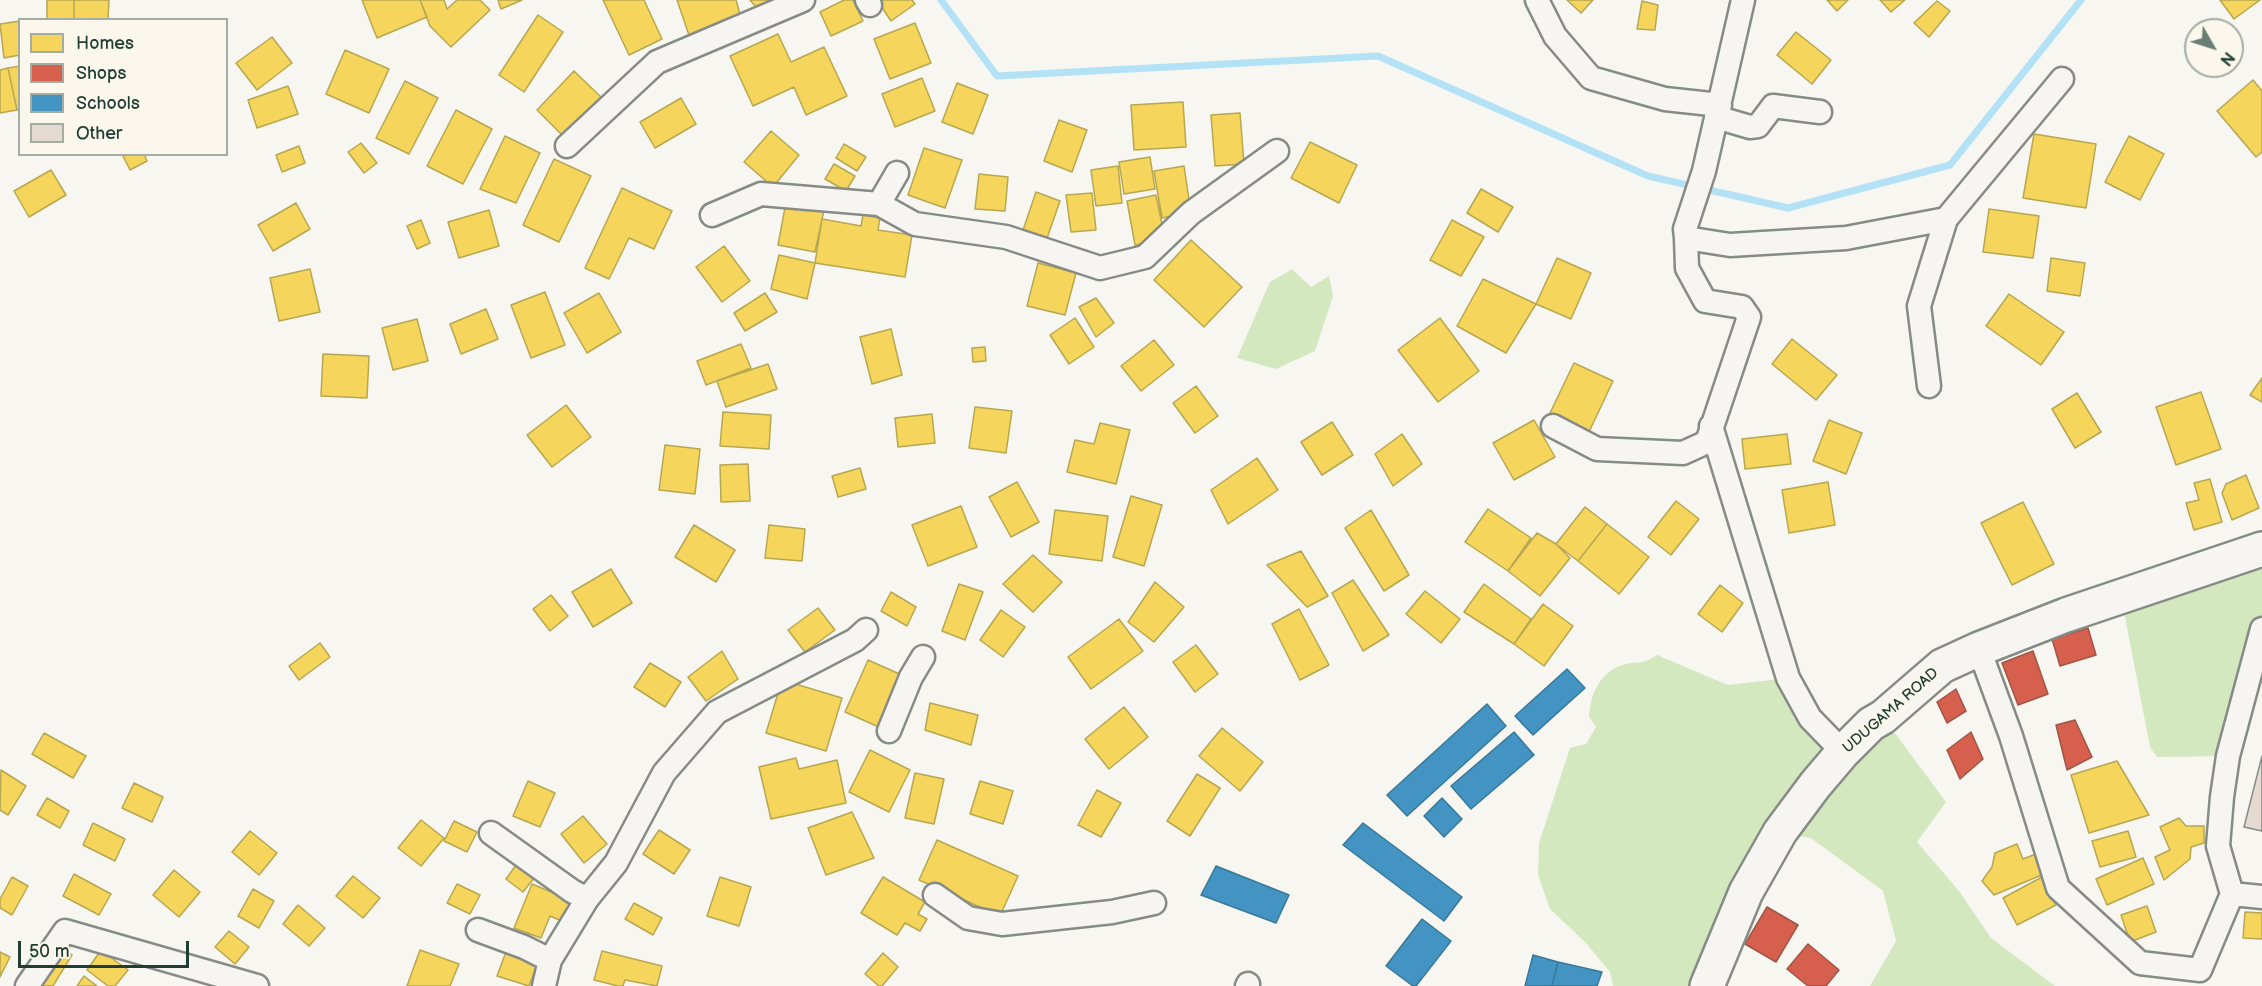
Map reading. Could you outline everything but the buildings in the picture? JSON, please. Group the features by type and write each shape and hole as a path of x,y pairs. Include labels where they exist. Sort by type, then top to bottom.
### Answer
{"main road":[{"name":"UDUGAMA ROAD","path":"1707,986 1746,892 1780,832 1815,784 1871,724 1883,717 1942,666 2066,615 2262,549"}],"street":[{"path":"567,146 657,62 803,0"},
{"path":"1537,0 1555,36 1591,78 1718,111 1750,127 1758,126 1773,106 1820,112"},
{"path":"1553,426 1597,449 1683,453 1707,442 1749,317 1743,307 1705,301 1687,268 1685,234 1704,171 1743,0"},
{"path":"1929,386 1919,306 1946,219 2062,79"},
{"path":"712,215 761,194 879,204 915,224 1006,237 1100,268 1145,257 1191,213 1277,151"},
{"path":"879,204 897,173"},
{"path":"1685,234 1730,245 1846,238 1946,219"},
{"path":"1712,426 1788,678 1810,717 1843,752"},
{"path":"1979,649 2011,736 2058,888 2139,963 2200,970 2232,894 2218,846 2222,797 2228,756 2262,629"},
{"path":"544,986 550,960 587,899 616,863 664,772 717,712 855,640 866,630"},
{"path":"889,731 911,677 923,657"},
{"path":"490,833 587,899"},
{"path":"2232,894 2262,897"},
{"path":"935,895 968,918 1002,924 1112,912 1154,903"},
{"path":"478,930 524,947 550,960"},
{"path":"27,986 65,931 257,986"}],"green space":[{"path":"1292,269 1311,287 1329,276 1333,296 1315,351 1276,369 1237,358 1270,282"},
{"path":"2262,549 2262,629 2228,756 2157,757 2150,747 2121,596"},
{"path":"1657,655 1728,685 1788,678 1843,752 1883,717 1946,802 1917,842 1959,891 1991,938 2055,986 1870,986 1896,941 1883,891 1811,838 1780,833 1707,986 1613,986 1610,972 1586,943 1550,909 1538,875 1539,843 1570,748 1586,744 1596,727 1589,717 1592,698 1600,682 1613,669 1621,665 1645,661"}],"waterway":[{"path":"941,0 997,76 1378,56 1648,176 1788,208 1950,165 2081,0"}]}
